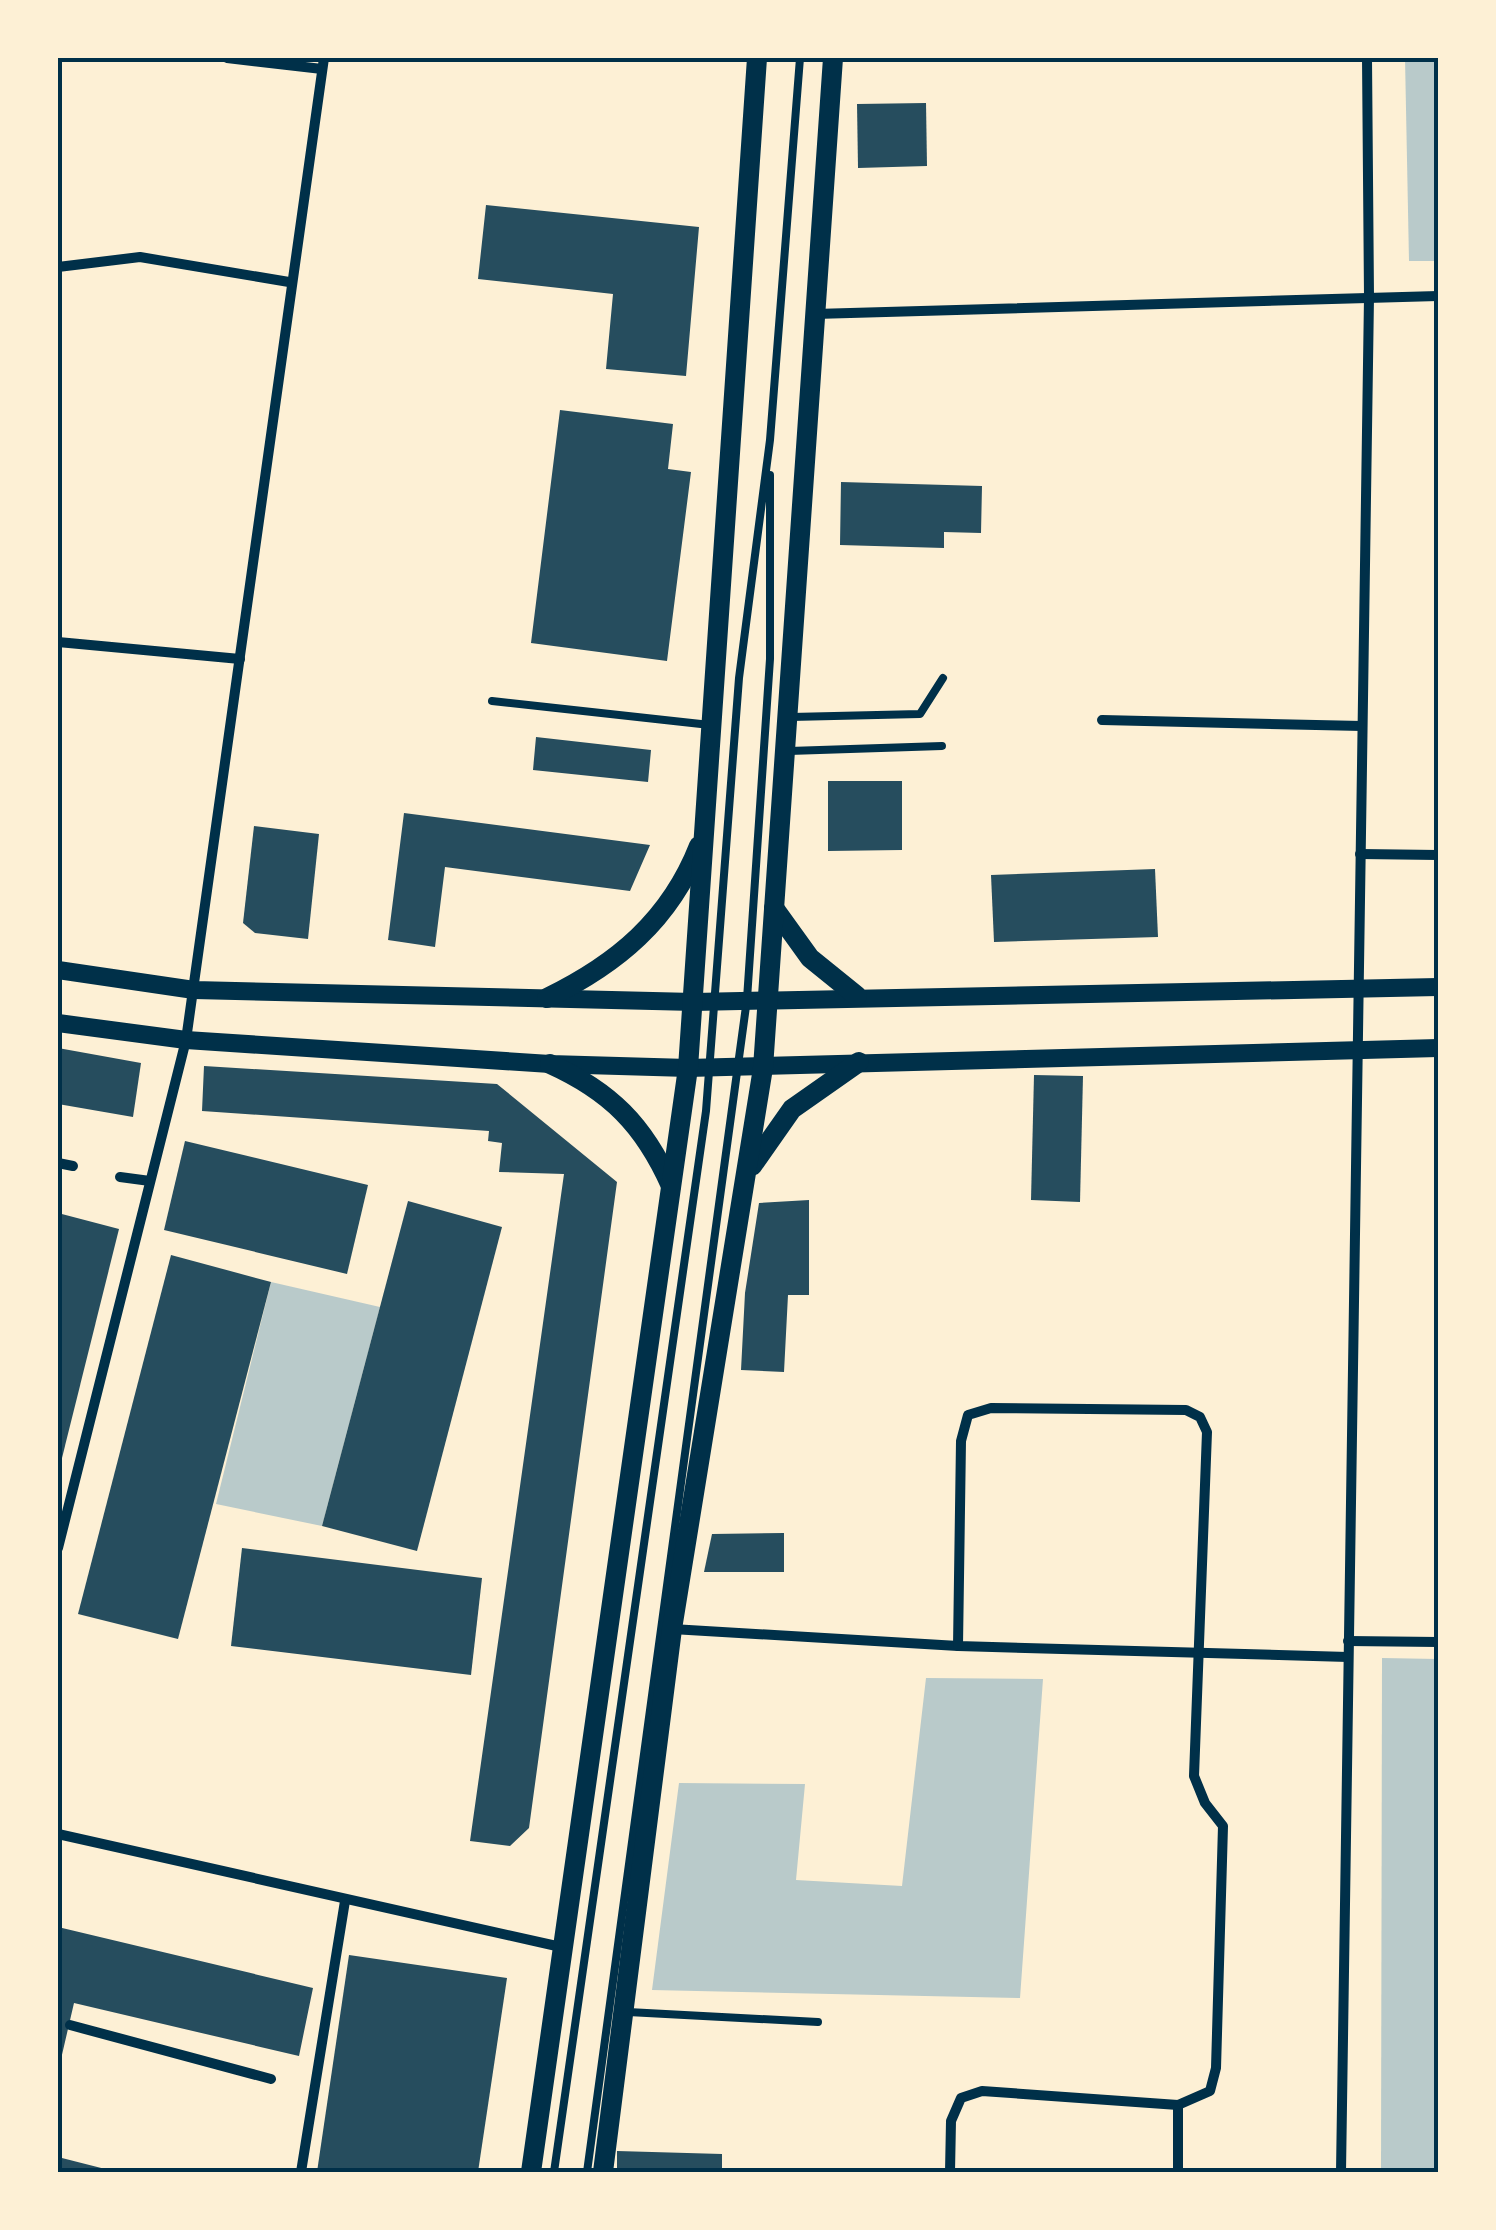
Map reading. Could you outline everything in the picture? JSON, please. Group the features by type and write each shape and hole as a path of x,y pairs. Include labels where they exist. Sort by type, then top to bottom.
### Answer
{"main road":[{"path":"531,2172 688,1068 705,1001 710,724 758,58"},
{"path":"602,2172 672,1628 763,1068 758,999 774,908 812,314 833,58"},
{"path":"547,998 591,977 630,948 663,912 689,871 706,825"},
{"path":"774,908 810,958 857,996"},
{"path":"746,1176 792,1110 858,1062"},
{"path":"550,1064 590,1082 625,1110 653,1145 671,1186"}],"street":[{"path":"58,1548 186,1040 289,282 323,63 227,58"},
{"path":"1341,2172 1368,297 1367,58"},
{"path":"58,268 140,258 289,282"},
{"path":"812,314 1438,296"},
{"path":"58,642 240,660"},
{"path":"1102,720 1362,726"},
{"path":"1360,854 1438,856"},
{"path":"58,970 194,990 705,1001 1438,987"},
{"path":"58,1023 186,1040 550,1064 688,1068 1438,1048"},
{"path":"58,1163 74,1166"},
{"path":"120,1177 150,1180"},
{"path":"950,2172 951,2121 962,2098 982,2092 1178,2105 1210,2091 1216,2068 1223,1826 1205,1803 1194,1776 1207,1432 1200,1417 1186,1410 991,1408 968,1414 961,1441 958,1646"},
{"path":"672,1628 958,1646 1348,1658"},
{"path":"1348,1640 1438,1642"},
{"path":"58,1834 562,1947"},
{"path":"301,2172 345,1900"},
{"path":"70,2025 271,2079"},
{"path":"1178,2105 1178,2172"}],"lane":[{"path":"554,2172 710,1068 705,1001 770,440 800,58"},
{"path":"586,2172 738,1068 758,999 770,659 770,440"},
{"path":"787,718 920,714 943,678"},
{"path":"492,700 710,724"},
{"path":"784,752 942,746"},
{"path":"623,2012 818,2022"}],"shaded area":[{"path":"1405,58 1438,58 1438,261 1409,261"},
{"path":"271,1282 380,1307 322,1526 216,1504"},
{"path":"1382,1658 1438,1659 1438,2172 1381,2172"},
{"path":"926,1678 1043,1679 1020,1998 652,1990 679,1783 805,1784 796,1880 902,1886"}],"building":[{"path":"926,103 927,166 858,168 857,104"},
{"path":"486,205 699,227 686,376 606,369 613,294 478,279"},
{"path":"560,410 673,424 668,469 691,472 667,661 531,643"},
{"path":"841,482 982,486 981,533 944,532 944,548 840,545"},
{"path":"536,737 651,750 648,782 533,770"},
{"path":"828,781 902,781 902,850 828,851"},
{"path":"404,813 650,845 630,891 445,867 435,947 388,940"},
{"path":"254,826 319,834 308,939 255,933 243,923"},
{"path":"1155,869 1158,937 994,942 991,875"},
{"path":"58,1048 141,1063 133,1117 58,1104"},
{"path":"204,1066 497,1084 617,1182 529,1828 510,1846 470,1841 564,1174 499,1172 502,1143 488,1141 489,1131 202,1111"},
{"path":"1034,1075 1083,1076 1080,1202 1031,1200"},
{"path":"185,1141 368,1185 347,1274 164,1230"},
{"path":"809,1200 809,1295 788,1295 784,1372 741,1370 745,1293 759,1203"},
{"path":"408,1201 502,1227 417,1551 322,1526"},
{"path":"58,1213 119,1229 59,1470 58,1470"},
{"path":"171,1255 271,1282 178,1639 78,1614"},
{"path":"784,1533 784,1572 704,1572 712,1534"},
{"path":"242,1548 482,1578 471,1675 231,1646"},
{"path":"58,1927 313,1988 299,2056 74,2003 58,2072"},
{"path":"349,1955 507,1978 478,2172 317,2172"},
{"path":"617,2151 722,2154 722,2172 617,2172"},
{"path":"58,2157 113,2171 113,2172 58,2172"}]}
